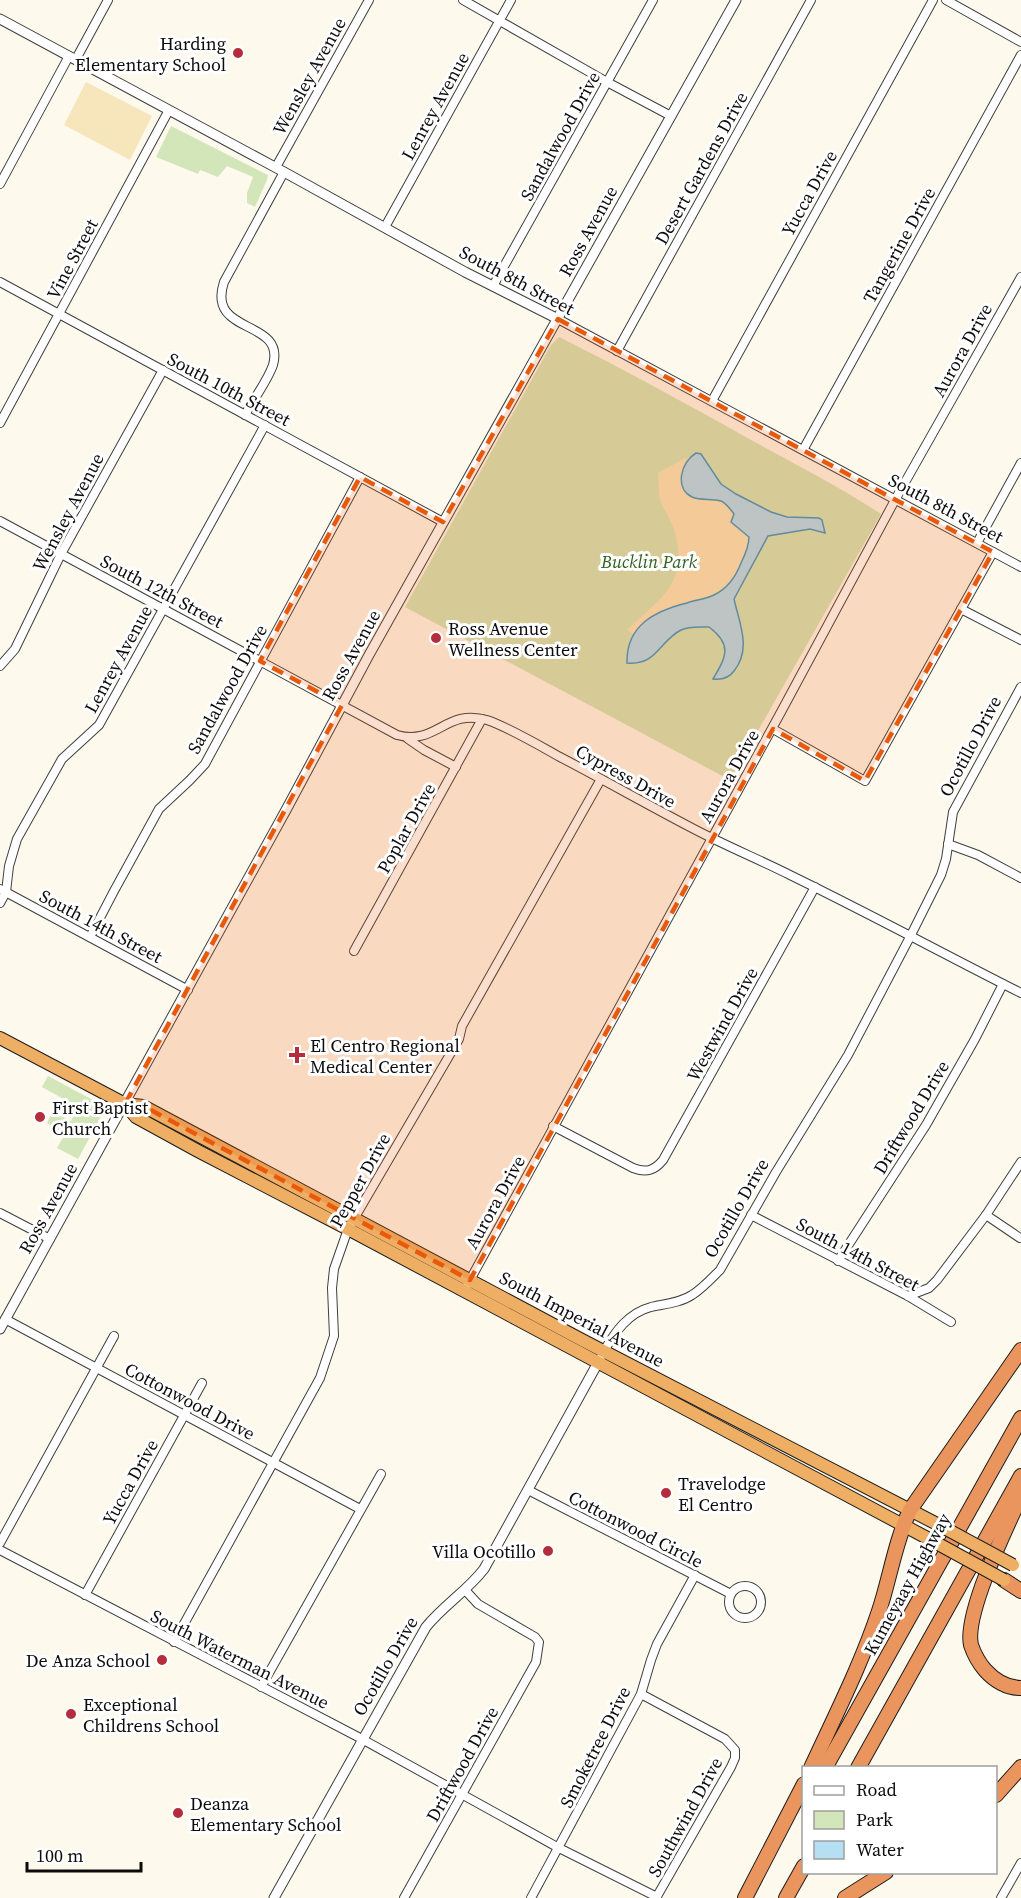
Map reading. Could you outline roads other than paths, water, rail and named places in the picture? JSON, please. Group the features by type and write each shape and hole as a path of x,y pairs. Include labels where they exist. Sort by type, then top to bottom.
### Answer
{"highway":[{"name":"South Imperial Avenue","path":"0,1038 125,1104 143,1106 242,1158 351,1224"},
{"name":"South Imperial Avenue","path":"125,1104 136,1117 235,1171 351,1224 601,1356 1004,1580"},
{"path":"235,1171 242,1158"},
{"path":"811,1766 869,1638 903,1525 910,1510 1021,1350"},
{"name":"South Imperial Avenue","path":"601,1356 910,1510 1017,1568"},
{"name":"Kumeyaay Highway","path":"826,1766 1021,1418"},
{"path":"859,1766 1021,1476"},
{"path":"1021,1496 991,1563 970,1632 977,1659 987,1672 1006,1686 1021,1688"},
{"path":"1004,1580 1021,1591"},
{"path":"997,1795 1021,1767"},
{"path":"745,1898 802,1788"},
{"path":"752,1898 802,1810"},
{"path":"786,1898 802,1870"},
{"path":"845,1898 883,1874"}],"street":[{"path":"0,184 108,0"},
{"name":"Wensley Avenue","path":"245,415 272,366 273,351 269,339 232,318 224,309 220,294 280,169 369,0"},
{"path":"462,0 671,116"},
{"name":"Lenrey Avenue","path":"385,227 511,0"},
{"name":"Sandalwood Drive","path":"493,286 653,0"},
{"name":"Ross Avenue","path":"0,1329 443,522 736,0"},
{"name":"Desert Gardens Drive","path":"617,351 811,0"},
{"name":"Yucca Drive","path":"712,401 933,0"},
{"path":"946,0 1021,42"},
{"name":"South 8th Street","path":"0,19 493,286 1021,567"},
{"name":"Tangerine Drive","path":"803,450 1021,55"},
{"name":"Vine Street","path":"0,423 170,110"},
{"name":"Aurora Drive","path":"467,1285 773,729 895,500 1021,277"},
{"name":"South 10th Street","path":"0,282 443,522"},
{"name":"Wensley Avenue","path":"0,666 15,649 61,554 163,370"},
{"name":"Lenrey Avenue","path":"0,903 17,839 62,759 99,725 265,425"},
{"path":"977,543 1021,463"},
{"name":"Sandalwood Drive","path":"90,937 159,809 205,764 360,477"},
{"name":"South 12th Street","path":"0,521 342,705"},
{"path":"773,729 865,781 993,552"},
{"path":"961,609 1021,640"},
{"name":"Ocotillo Drive","path":"274,1898 426,1626 484,1569 615,1332 634,1314 691,1296 720,1270 848,1055 910,937 941,875 953,812 1021,687"},
{"path":"342,705 397,735 407,738 456,768"},
{"name":"Cypress Drive","path":"407,738 419,738 451,721 462,718 489,721 601,778 712,839 815,887 1021,993"},
{"name":"Poplar Drive","path":"354,951 482,719"},
{"name":"Pepper Drive","path":"174,1642 320,1378 334,1336 332,1288 334,1269 351,1224 459,1039 462,1026 601,778"},
{"path":"948,844 978,855 1021,878"},
{"name":"Westwind Drive","path":"554,1126 640,1171 657,1168 815,887"},
{"name":"South 14th Street","path":"3,890 188,990"},
{"name":"Driftwood Drive","path":"838,1261 926,1125 1003,984"},
{"path":"908,1296 929,1288 986,1215 1021,1162"},
{"path":"0,1213 50,1239"},
{"name":"South 14th Street","path":"751,1215 908,1296 951,1322"},
{"path":"986,1215 1020,1238"},
{"name":"Cottonwood Drive","path":"5,1319 360,1509"},
{"path":"0,1543 114,1336"},
{"name":"Yucca Drive","path":"85,1595 202,1383"},
{"path":"261,1688 381,1474"},
{"name":"Cottonwood Circle","path":"528,1490 731,1594"},
{"name":"South Waterman Avenue","path":"0,1550 362,1739 656,1898"},
{"name":"Smoketree Drive","path":"531,1898 641,1694 657,1644 695,1575"},
{"path":"738,1587 752,1587 759,1595 761,1605 759,1610 750,1617 740,1617 732,1612 730,1607 731,1594 738,1587"},
{"name":"Driftwood Drive","path":"404,1898 536,1662 538,1642 527,1632 478,1604 465,1590"},
{"name":"Southwind Drive","path":"641,1694 725,1739 735,1750 735,1758 731,1767 656,1898"},
{"path":"1001,1898 1021,1863"}],"water":[{"path":"696,453 701,454 721,484 736,494 771,512 787,517 819,518 822,520 825,533 810,529 768,536 734,599 743,635 739,663 730,675 719,679 713,679 724,658 724,646 722,640 709,627 691,627 681,630 645,661 627,663 631,639 637,629 664,610 708,598 727,586 739,568 748,544 749,537 731,522 734,514 727,505 718,500 692,497 683,488 681,481 683,469"}],"place":[{"name":"Harding Elementary School","path":"238,53"},
{"name":"Ross Avenue Wellness Center","path":"436,638"},
{"name":"El Centro Regional Medical Center","path":"297,1055"},
{"name":"First Baptist Church","path":"40,1117"},
{"name":"Travelodge El Centro","path":"666,1493"},
{"name":"Villa Ocotillo","path":"548,1551"},
{"name":"De Anza School","path":"162,1660"},
{"name":"Exceptional Childrens School","path":"71,1714"},
{"name":"Deanza Elementary School","path":"178,1813"}],"park label":[{"name":"Bucklin Park","path":"649,561"}]}
